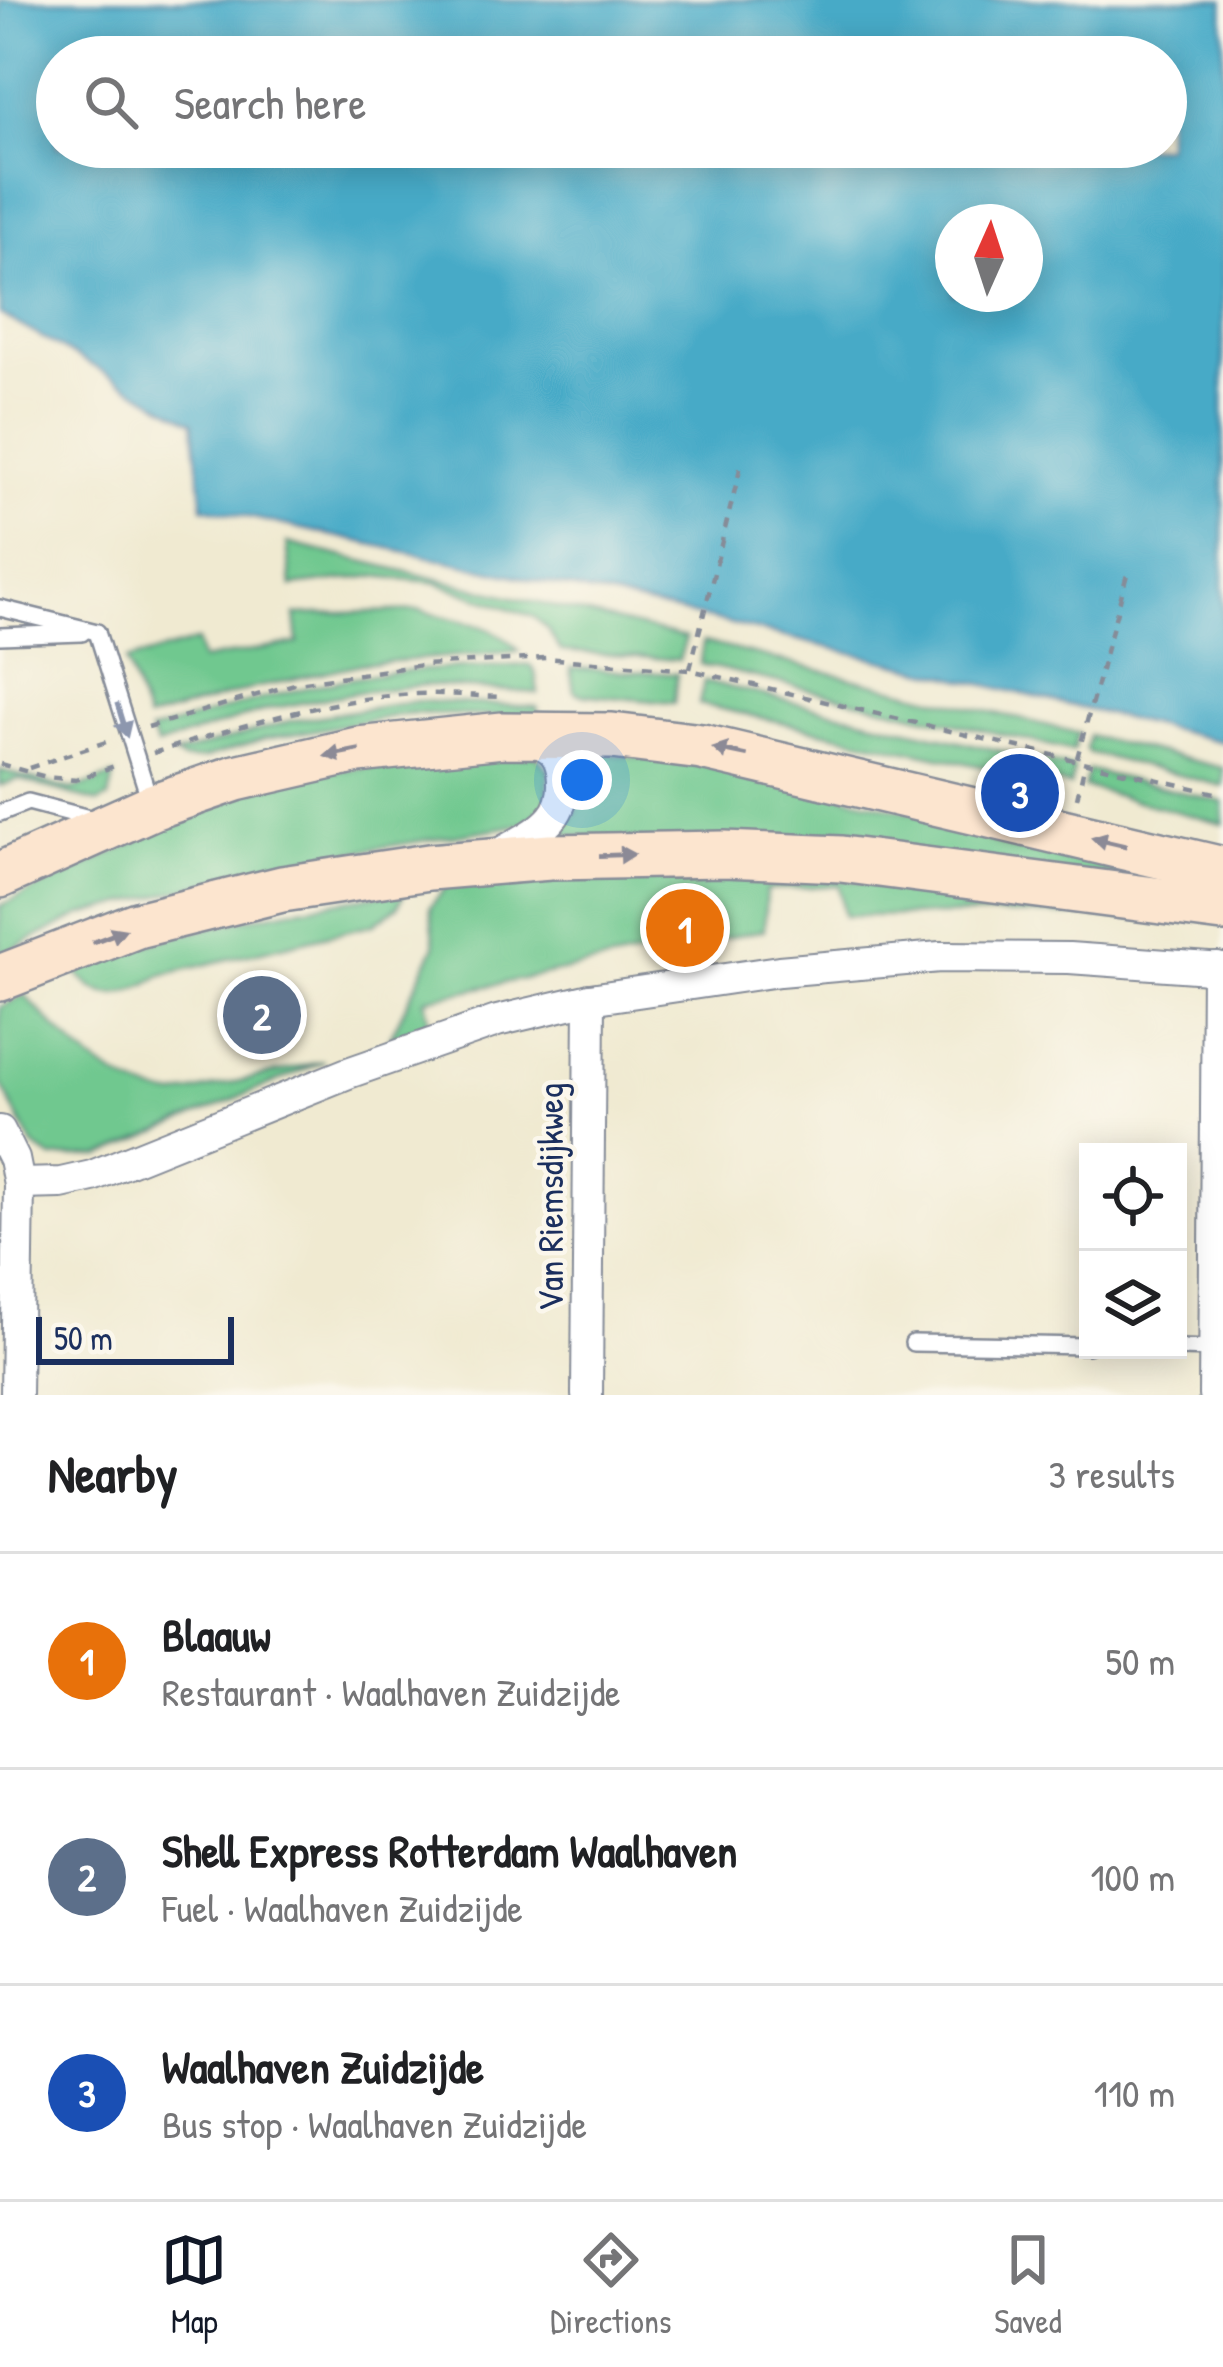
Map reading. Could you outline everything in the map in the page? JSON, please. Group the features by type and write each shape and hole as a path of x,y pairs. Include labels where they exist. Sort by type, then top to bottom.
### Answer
{"main road":[{"path":"0,875 133,815 236,778 338,754 502,735 612,736 702,747 1223,870"},
{"path":"0,978 137,926 282,889 487,862 668,854 841,859 1223,909"}],"street":[{"path":"487,862 543,827 560,811 565,791 560,758 546,743 502,735"},
{"path":"19,1184 61,1184 92,1176 347,1073 512,1017 590,999 779,971 940,957 1069,958 1220,969 1214,1395"},
{"name":"Van Riemsdijkweg","path":"587,1395 590,999"},
{"path":"0,1130 19,1184 16,1395"}],"lane":[{"path":"0,608 97,632"},
{"path":"0,636 97,632"},
{"path":"0,813 28,802 133,815 126,735 97,632"},
{"path":"913,1343 1079,1346"},
{"path":"1187,1348 1215,1349"}],"path":[{"path":"690,670 741,465"},
{"path":"1076,761 1129,567"},
{"path":"1076,802 1085,763"}],"green space":[{"path":"287,543 686,638 679,660 561,651 534,617 437,583 376,576 292,586"},
{"path":"421,610 486,628 519,651 361,664 254,688 147,720 126,661 197,641 201,660 298,643 295,615"},
{"path":"703,642 1078,733 1073,751 700,664"},
{"path":"530,665 538,693 426,685 269,709 157,746 150,732 342,680 407,671"},
{"path":"570,668 677,674 674,703 579,694 574,691"},
{"path":"704,681 1074,768 1070,786 699,704"},
{"path":"417,701 537,707 540,718 411,713 265,739 203,759 183,760 174,755 290,721"},
{"path":"1089,736 1223,768 1223,786 1089,753"},
{"path":"580,751 714,765 1175,874 1173,883 562,835 577,808"},
{"path":"535,754 549,770 548,804 525,824 297,861 124,904 82,915 0,955 0,906 140,840 208,799 308,772"},
{"path":"0,770 71,790 114,776 109,798 98,803 18,779 0,786"},
{"path":"1088,770 1223,802 1223,824 1084,787"},
{"path":"780,871 1139,918 844,916 839,885 766,890 764,930 425,999 430,1024 390,1038 435,946 430,907 448,884 480,879"},
{"path":"405,891 398,906 374,924 162,975 126,992 94,989 74,968 237,921"},
{"path":"25,995 92,1061 154,1092 177,1096 324,1061 102,1156 52,1158 33,1146 0,1082 0,1007"}],"water":[{"path":"0,0 1223,0 1223,742 719,621 203,507 193,422 0,314"}],"place":[{"name":"Waalhaven Zuidzijde","path":"1020,793"},
{"name":"Blaauw","path":"685,928"},
{"name":"Shell Express Rotterdam Waalhaven","path":"262,1015"}]}
